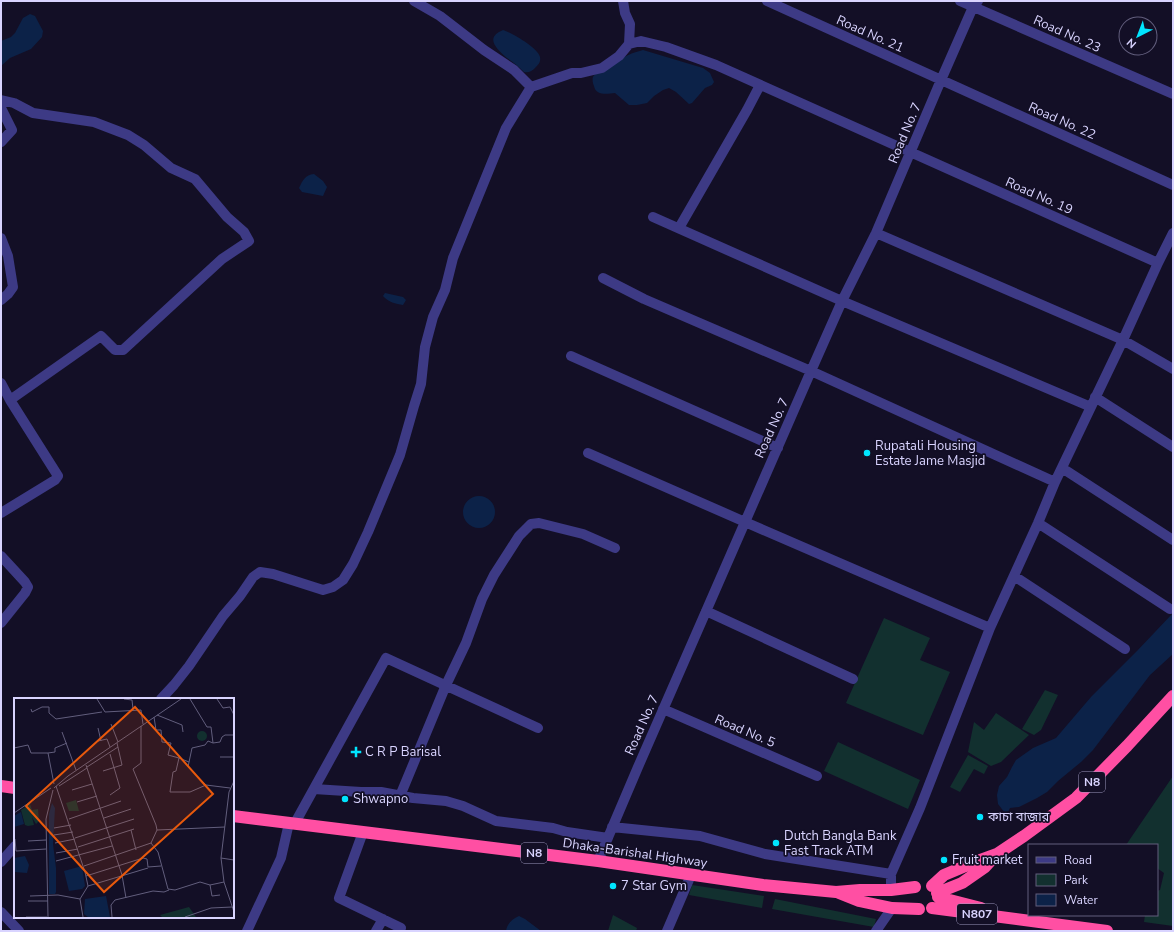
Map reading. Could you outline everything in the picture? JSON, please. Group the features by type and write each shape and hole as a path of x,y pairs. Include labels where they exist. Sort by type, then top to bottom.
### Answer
{"highway":[{"name":"N8","path":"915,887 924,883 936,892 962,883 985,867 997,854 1076,798 1173,696"},
{"path":"1,786 14,788"},
{"name":"Dhaka-Barishal Highway","path":"234,816 598,861 763,885 836,892 891,890 915,887"},
{"path":"915,887 912,890 911,899 915,907 919,909"},
{"name":"N8","path":"836,892 859,901 892,908 923,910 932,908"},
{"path":"932,908 937,901 936,892"},
{"name":"N807","path":"936,892 1023,920"},
{"name":"N807","path":"932,908 1107,931"}],"street":[{"path":"414,1 440,16 484,50 514,70 531,87"},
{"path":"162,698 189,666 223,616 253,577 260,572 273,574 323,590 333,587 343,580 353,564 368,532 400,455 421,384 425,347 433,317 445,290 453,258 506,128 531,87 572,73 581,73 602,68 619,56 629,44 630,24 625,13 623,1"},
{"name":"Road No. 21","path":"767,1 941,80"},
{"name":"Road No. 23","path":"960,1 975,4 1173,94"},
{"name":"Road No. 7","path":"598,861 811,371 842,301 876,233 975,4"},
{"name":"Road No. 19","path":"629,44 640,42 666,47 716,65 1158,263"},
{"name":"Road No. 22","path":"941,80 1173,185"},
{"path":"679,228 760,85"},
{"path":"1,100 14,103 33,113 94,122 128,135 144,145 171,168 195,179 227,217 244,232 249,241 222,259 123,350 115,350 101,336 10,400"},
{"path":"1,108 12,130 1,142"},
{"path":"654,217 842,301 1091,407"},
{"path":"876,233 1123,340 1173,369"},
{"path":"891,890 891,874 920,808 990,628 1055,482 1173,233"},
{"path":"1,238 8,256 13,287 1,300"},
{"path":"603,278 644,299 811,371 1055,482"},
{"path":"571,356 778,448"},
{"path":"1,383 10,400 58,476 55,480 1,513"},
{"path":"1096,397 1173,447"},
{"path":"588,453 990,628"},
{"path":"1062,468 1173,540"},
{"path":"400,796 446,685 466,643 482,599 494,575 519,536 532,524 539,523 583,534 615,548"},
{"path":"1038,523 1170,609"},
{"path":"1,556 28,587 25,593 1,623"},
{"path":"1014,576 1126,649"},
{"path":"706,611 852,679"},
{"path":"247,931 281,858 292,823 314,789 386,658 538,728"},
{"name":"Road No. 5","path":"663,710 817,776"},
{"path":"314,789 381,792 446,802 463,806 496,821 553,828 568,832 608,838"},
{"path":"612,827 700,836 765,854 891,874"},
{"path":"363,832 339,898 401,928"},
{"path":"1,862 14,847"},
{"path":"667,931 691,875"},
{"path":"876,931 892,908"},
{"path":"1,912 19,931"},
{"path":"376,931 383,919"}],"green space":[{"path":"884,618 930,638 920,660 950,672 923,735 846,703"},
{"path":"1045,690 1058,695 1041,730 1034,735 1022,729"},
{"path":"996,713 1029,735 1001,762 991,766 968,752 974,722 984,730"},
{"path":"838,742 920,780 908,809 824,771"},
{"path":"968,755 988,766 984,774 974,769 960,792 950,787"},
{"path":"1173,776 1173,926 1144,922 1145,916 1158,916 1158,891 1160,890 1164,873 1158,869 1158,844 1127,844"},
{"path":"692,885 764,896 762,908 689,895"},
{"path":"775,899 876,919 874,927 772,909"},
{"path":"613,915 637,928 636,931 608,931"}],"water":[{"path":"30,14 35,16 43,31 42,37 31,49 10,58 1,66 1,41 11,37 15,33 23,18"},
{"path":"503,30 524,41 538,53 540,62 533,70 524,72 496,47 493,40 494,36"},
{"path":"643,50 703,68 710,73 714,82 712,85 705,88 692,103 689,104 676,92 669,88 654,96 647,103 637,105 629,105 615,93 602,94 595,89 593,77 595,75 624,57"},
{"path":"314,174 323,181 327,187 323,196 302,192 299,188 306,177"},
{"path":"385,293 403,297 406,300 403,305 395,303 387,300 383,296"},
{"path":"476,496 482,496 492,503 495,512 494,518 488,525 482,528 476,528 466,521 463,515 463,509 470,499"},
{"path":"1173,613 1173,654 1150,675 1093,750 1047,792 1019,807 1010,808 1007,814 1005,813 998,804 997,795 999,786 1007,777 1016,760 1033,748 1056,738 1091,697"},
{"path":"519,916 541,931 506,931 510,922"}],"place":[{"name":"Rupatali Housing Estate Jame Masjid","path":"867,453"},
{"name":"C R P Barisal","path":"356,752"},
{"name":"Shwapno","path":"345,799"},
{"name":"কাচা বাজার","path":"980,817"},
{"name":"Dutch Bangla Bank Fast Track ATM","path":"776,843"},
{"name":"Fruit market","path":"944,860"},
{"name":"7 Star Gym","path":"613,886"}]}
